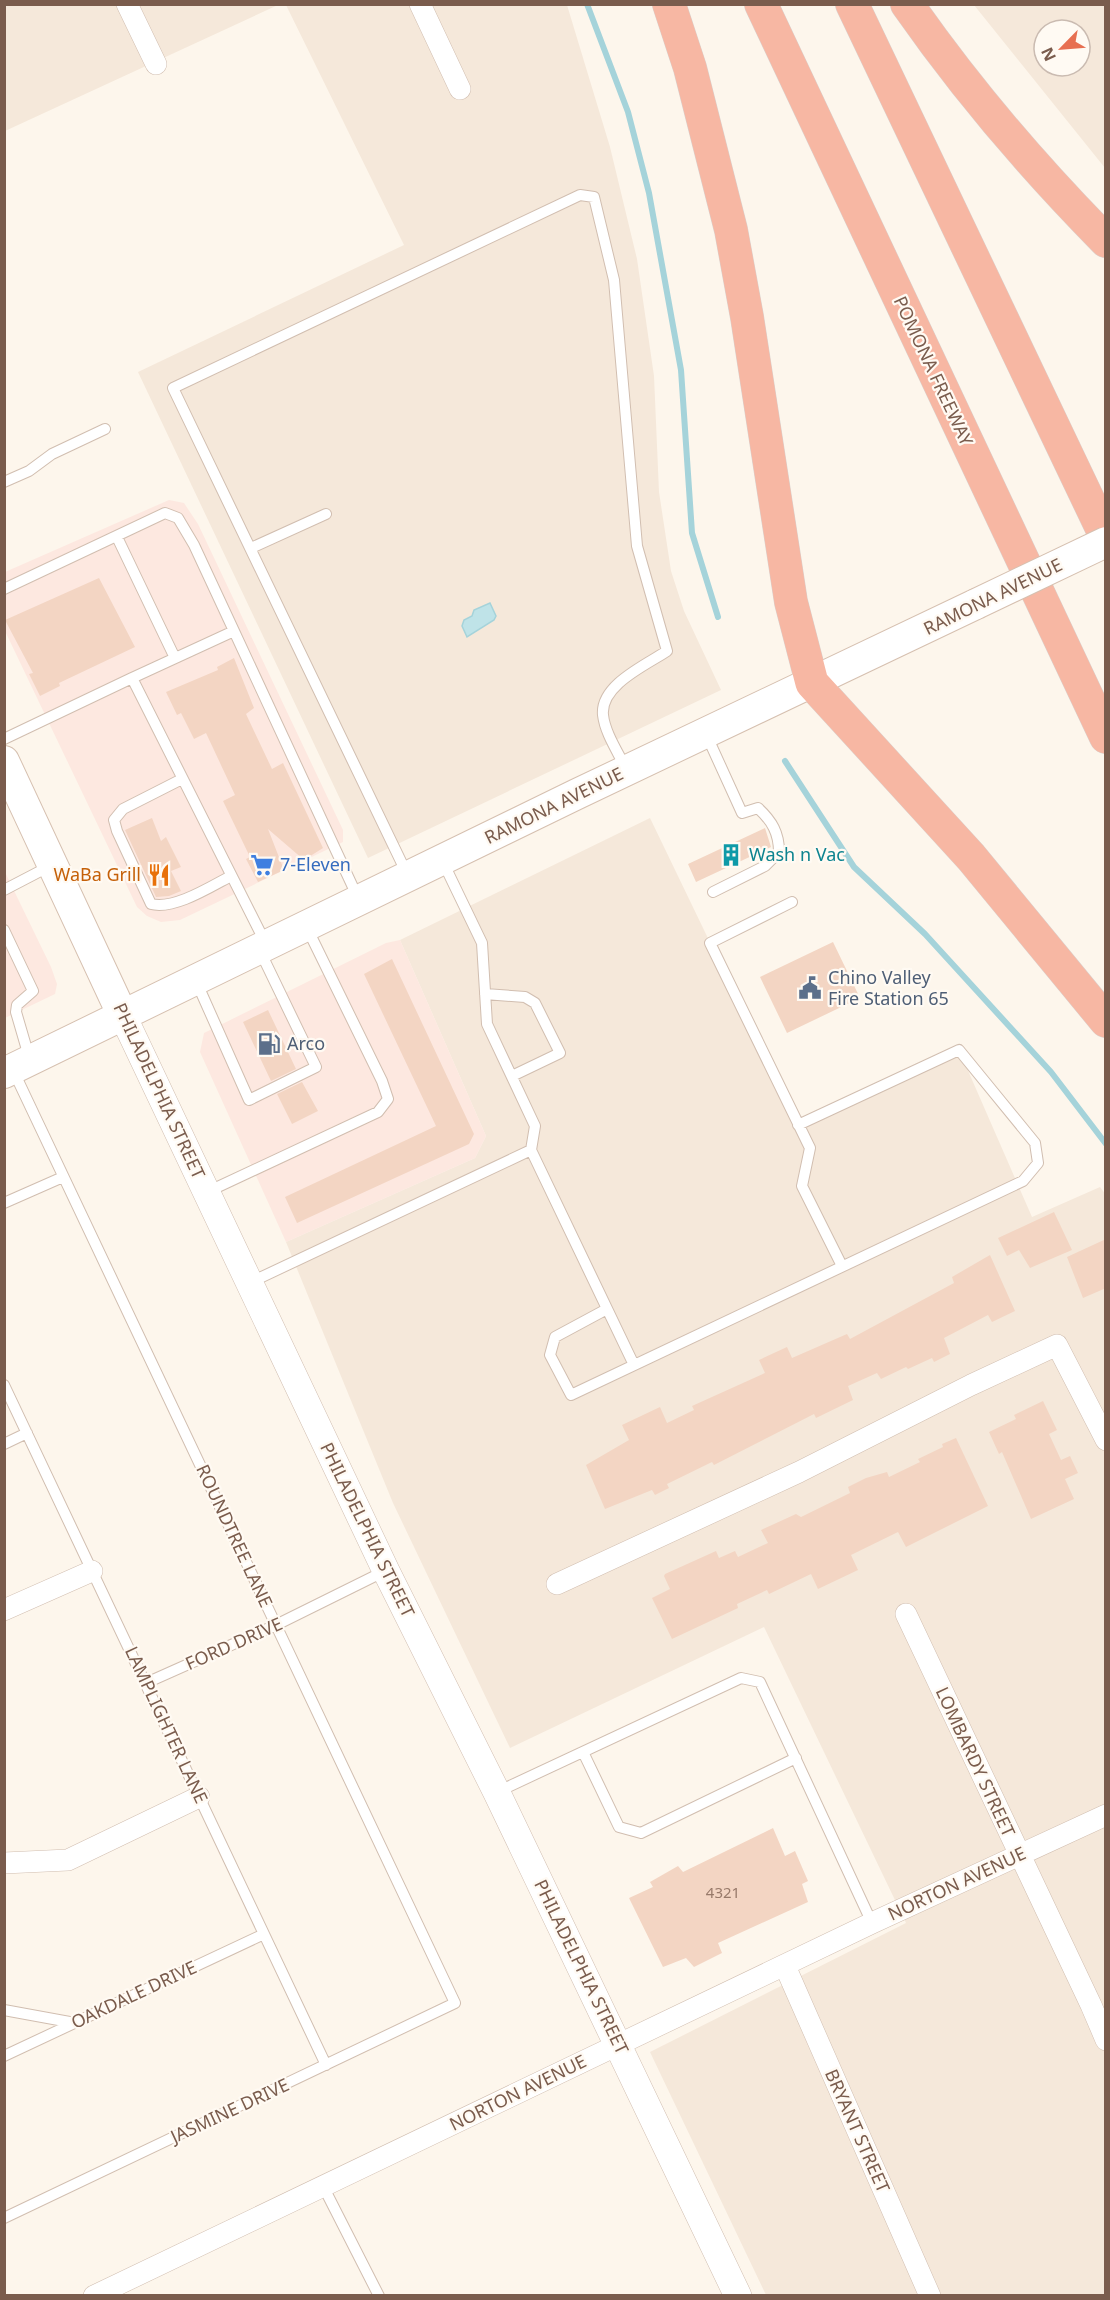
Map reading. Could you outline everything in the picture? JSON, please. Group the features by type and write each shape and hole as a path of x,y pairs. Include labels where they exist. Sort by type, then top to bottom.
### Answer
{"highway":[{"path":"669,4 690,68 731,230 747,317 791,602 812,684 971,857 1106,1021"},
{"name":"POMONA FREEWAY","path":"761,4 1106,737"},
{"path":"852,4 1106,537"},
{"path":"907,4 954,72 1038,172 1106,241"}],"main road":[{"name":"RAMONA AVENUE","path":"16,1067 263,949 627,770 812,684 1106,542"},
{"name":"PHILADELPHIA STREET","path":"4,761 123,1016"}],"street":[{"path":"128,4 156,64"},
{"path":"420,4 460,89"},
{"name":"PHILADELPHIA STREET","path":"123,1016 386,1571 497,1793 738,2295"},
{"path":"557,1584 799,1472 971,1385 1057,1345 1106,1440"},
{"path":"4,1610 92,1571"},
{"name":"LOMBARDY STREET","path":"906,1614 1106,2040"},
{"path":"4,1863 68,1860 199,1797"},
{"name":"NORTON AVENUE","path":"94,2295 872,1923 1106,1815"},
{"name":"BRYANT STREET","path":"785,1966 930,2295"}],"lane":[{"path":"408,876 173,388 580,195 594,196 614,280 637,546 667,651 613,688 605,702 603,714 607,729 627,770"},
{"path":"4,482 28,471 52,454 105,429"},
{"path":"4,589 165,513 178,518 194,545 360,901"},
{"path":"251,548 326,514"},
{"path":"117,537 175,658"},
{"path":"4,739 234,631"},
{"path":"132,678 231,876 316,1067 249,1100 196,981"},
{"path":"706,733 742,813 758,808 771,820 779,838 779,852 765,866 713,892"},
{"path":"182,779 123,809 114,820 151,904 162,907 195,896 231,876"},
{"path":"442,860 482,943 487,1024 535,1126 531,1150 634,1365"},
{"path":"4,890 53,865"},
{"path":"792,902 710,943 810,1148 802,1186 842,1266"},
{"path":"207,1192 378,1112 388,1099 382,1081 306,928"},
{"name":"ROUNDTREE LANE","path":"4,930 33,991 17,1005 16,1067 63,1177 455,2003"},
{"path":"485,994 525,998 535,1003 560,1053 512,1076"},
{"path":"607,1309 555,1337 550,1355 571,1395 1023,1181 1038,1163 1035,1143 959,1050 798,1125"},
{"path":"249,1283 531,1150"},
{"path":"4,1203 63,1177"},
{"name":"LAMPLIGHTER LANE","path":"4,1386 326,2065"},
{"path":"4,1444 27,1433"},
{"name":"FORD DRIVE","path":"146,1683 276,1625 386,1571"},
{"path":"497,1793 741,1678 760,1682 872,1923"},
{"path":"583,1752 619,1827 641,1833 796,1758"},
{"name":"OAKDALE DRIVE","path":"4,2056 264,1934"},
{"name":"JASMINE DRIVE","path":"4,2218 455,2003"},
{"path":"4,2010 75,2023"},
{"path":"324,2186 379,2295"}],"shaded area":[{"path":"5,4 278,5 5,131"},
{"path":"286,5 567,5 610,147 637,259 654,376 659,492 671,571 684,611 721,690 368,858 138,372 404,245"},
{"path":"974,5 1105,5 1105,168 1033,78 1092,78 1092,18 1032,18 1032,77"},
{"path":"169,500 184,503 198,524 343,830 343,842 180,920 161,922 147,916 137,907 5,631 5,572"},
{"path":"650,818 798,1125 959,1050 1032,1217 1100,1187 1106,1195 1105,2295 766,2295 650,2052 906,1923 764,1627 510,1748 393,1503 286,1242 475,1158 486,1136 400,940"},
{"path":"4,870 57,984 55,994 5,1018"},
{"path":"400,940 486,1136 475,1158 286,1242 200,1052 204,1033 386,943"}],"water":[{"path":"490,603 496,616 494,620 467,637 462,626 464,620 472,616 474,610"}],"building":[{"path":"99,578 135,647 59,683 60,686 40,696 29,674 33,673 5,620"},
{"path":"234,658 254,708 246,714 272,769 283,763 323,848 304,860 268,829 284,870 258,882 246,859 250,857 223,801 235,795 206,733 194,739 181,713 177,715 166,692 218,670 217,667"},
{"path":"152,818 161,841 166,837 181,867 171,871 181,891 169,896 156,897 125,830"},
{"name":"Wash n Vac","path":"765,828 771,847 696,882 688,864"},
{"name":"Chino Valley Fire Station 65","path":"833,942 860,998 787,1033 760,977"},
{"path":"392,959 474,1134 469,1144 297,1223 285,1197 436,1126 364,974"},
{"name":"Arco","path":"268,1010 296,1069 271,1081 243,1022"},
{"name":"Arco","path":"302,1082 318,1111 292,1124 277,1094"},
{"path":"1054,1212 1072,1250 1030,1268 1019,1250 1007,1256 998,1238"},
{"path":"1106,1239 1106,1288 1083,1298 1067,1257"},
{"path":"990,1255 1015,1311 992,1322 988,1315 944,1338 950,1354 934,1362 932,1358 908,1369 906,1367 881,1379 877,1373 848,1386 853,1400 816,1418 814,1414 714,1465 712,1462 667,1484 669,1488 655,1495 652,1490 605,1509 586,1465 629,1440 622,1425 660,1407 667,1423 694,1410 692,1406 765,1373 759,1360 787,1347 792,1358 847,1334 850,1339 954,1283 952,1277"},
{"path":"1043,1401 1057,1430 1049,1434 1061,1460 1070,1456 1078,1473 1065,1479 1074,1499 1031,1519 1002,1452 999,1454 989,1432 1016,1419 1014,1415"},
{"path":"956,1438 988,1506 906,1547 898,1532 851,1555 858,1570 818,1589 811,1574 769,1594 767,1590 737,1604 738,1608 672,1639 652,1598 670,1589 665,1574 716,1551 719,1558 735,1551 738,1557 768,1543 761,1530 796,1514 801,1517 850,1493 848,1487 866,1478 887,1472 889,1477 920,1462 918,1459"},
{"path":"773,1828 785,1856 795,1851 808,1881 802,1884 808,1902 718,1943 722,1953 694,1967 686,1958 663,1967 629,1898 653,1887 650,1882 678,1866 683,1872"}],"waterway":[{"path":"587,4 628,112 649,193 681,370 692,533 718,617"},
{"path":"785,761 854,867 925,934 1051,1072 1106,1144"}],"place":[{"name":"Wash n Vac","path":"731,855"},
{"name":"7-Eleven","path":"262,865"},
{"name":"WaBa Grill","path":"159,875"},
{"name":"Chino Valley Fire Station 65","path":"810,988"},
{"name":"Arco","path":"269,1044"}]}
